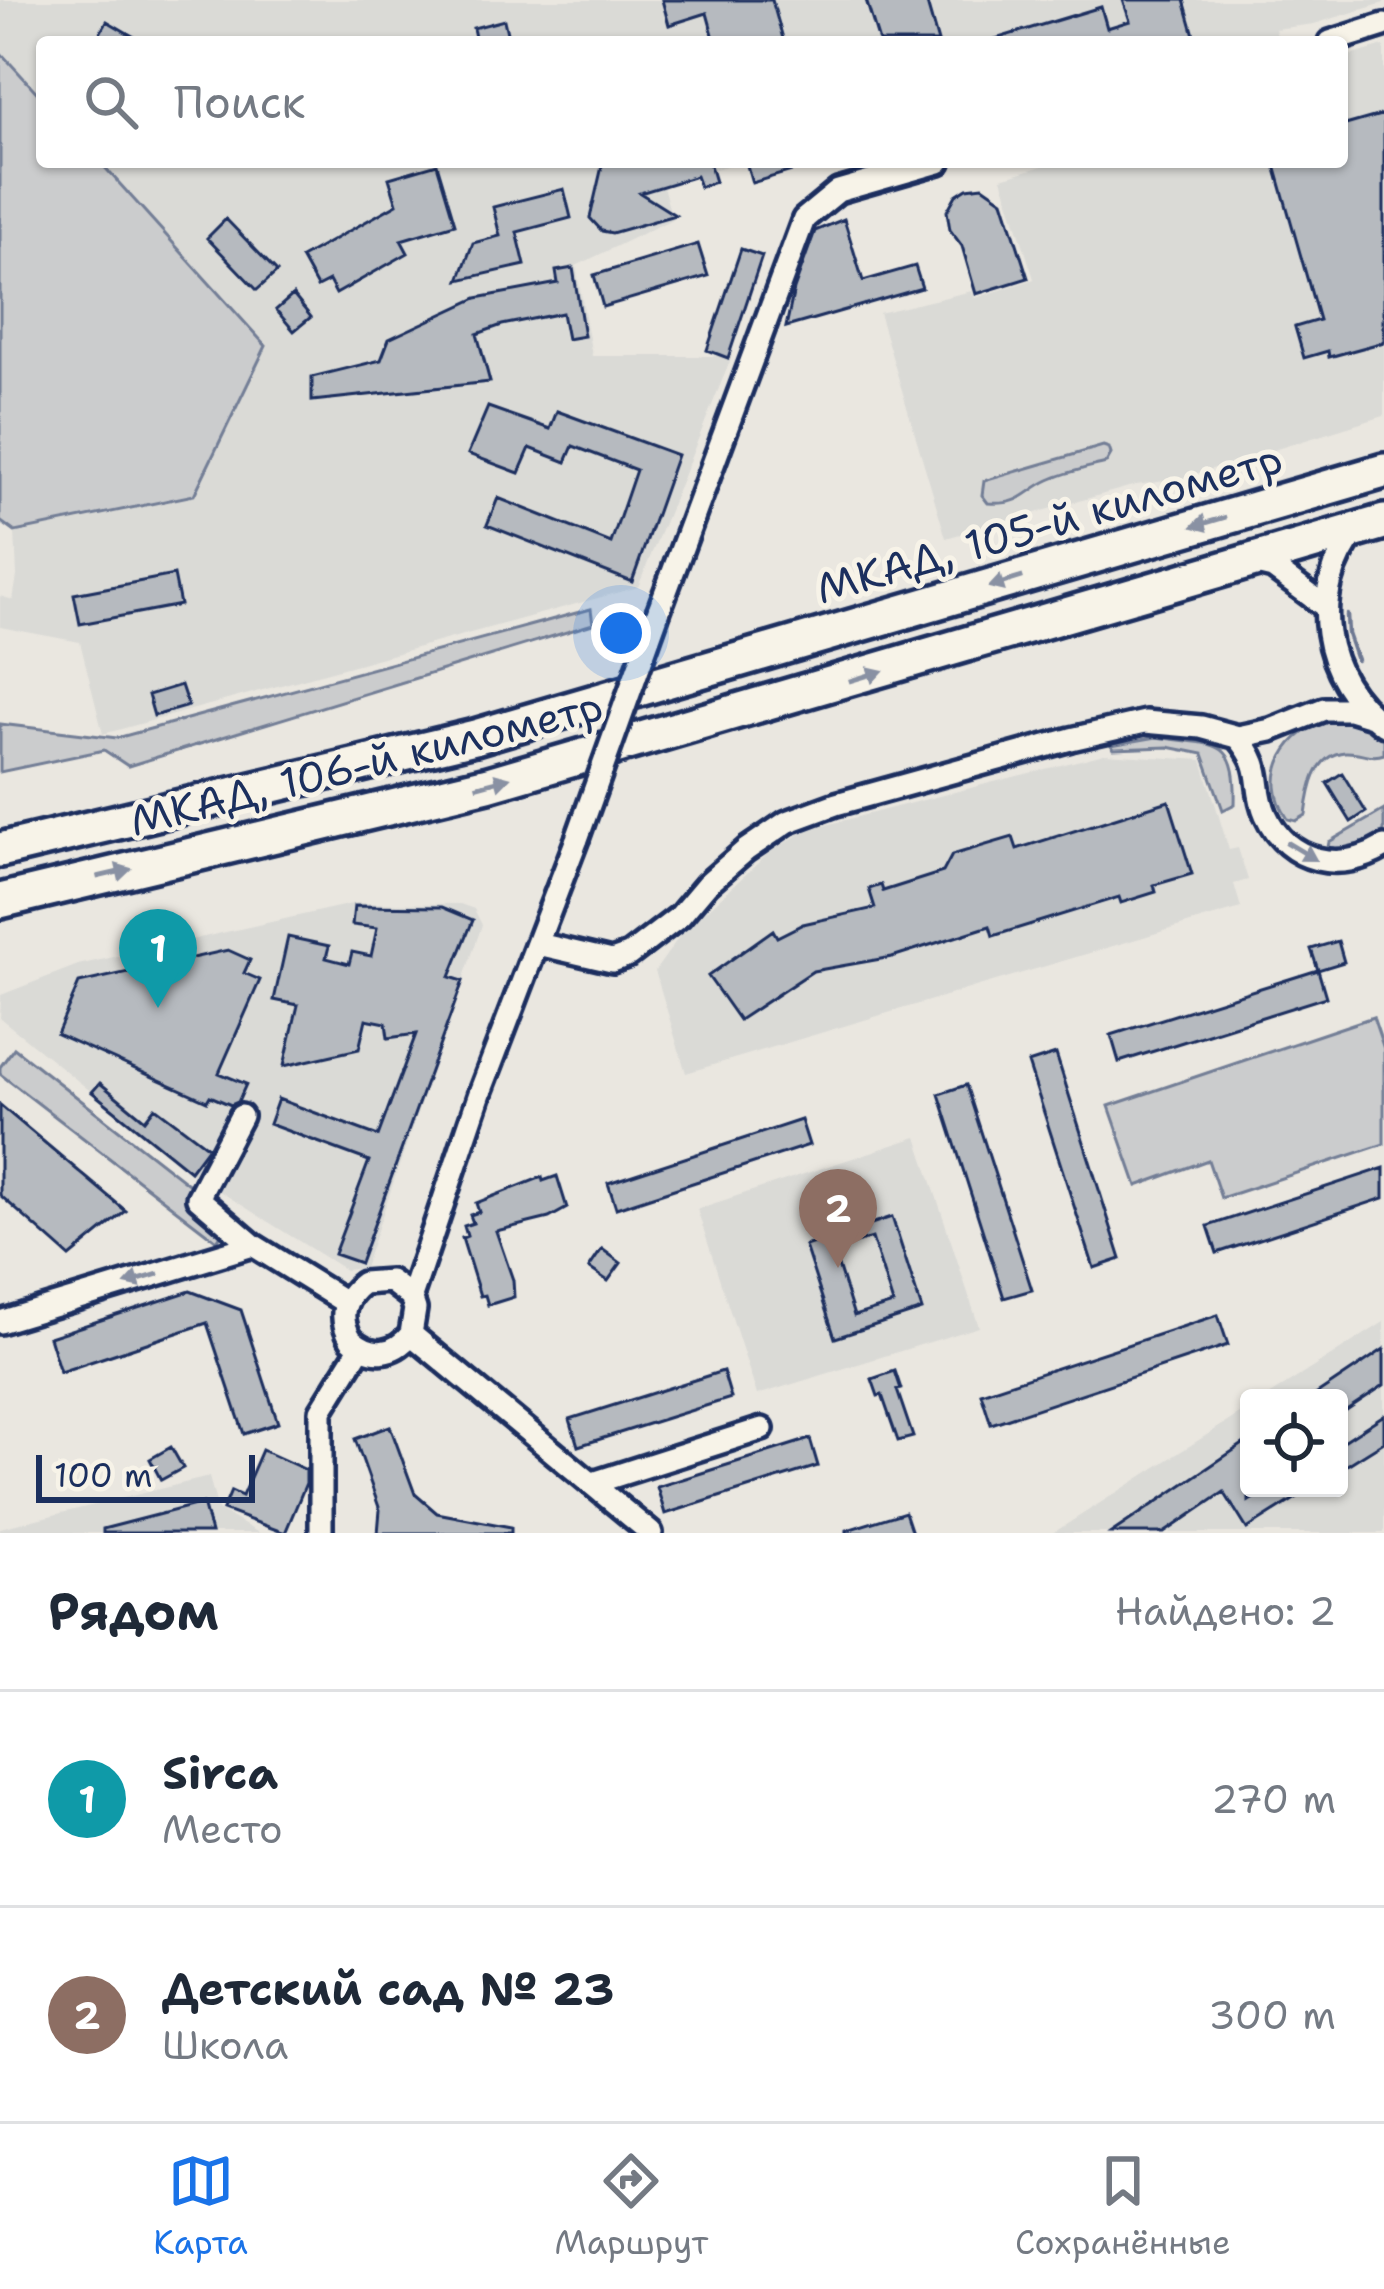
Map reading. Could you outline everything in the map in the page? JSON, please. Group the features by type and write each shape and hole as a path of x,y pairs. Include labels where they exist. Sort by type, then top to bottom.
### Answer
{"highway":[{"name":"МКАД, 105-й километр","path":"740,662 1384,471"},
{"path":"1248,562 1370,526"},
{"name":"МКАД, 106-й километр","path":"0,901 488,784 1248,562"},
{"name":"МКАД, 106-й километр","path":"0,850 476,736 740,662"}],"street":[{"path":"1348,36 1384,25"},
{"path":"411,1297 401,1287 376,1279 363,1283 345,1302 344,1328 361,1348 389,1352 402,1345 416,1322 411,1297 481,1090 804,219 838,191 918,168"},
{"path":"1370,526 1333,566 1323,605 1340,674 1378,721"},
{"path":"1248,562 1273,568 1323,605"},
{"path":"1324,709 1340,674"},
{"path":"538,944 612,961 629,955 680,916 746,850 787,822 836,804 1145,722 1201,727 1238,737 1324,709 1348,709 1378,721"},
{"path":"1261,778 1267,754 1297,719"},
{"path":"1238,737 1253,754 1264,809 1276,832 1294,850 1318,861 1343,863 1384,848"},
{"path":"241,1116 198,1198 253,1245 345,1302"},
{"path":"0,1322 253,1245"},
{"path":"411,1334 651,1533"},
{"path":"321,1533 321,1411 361,1348"},
{"path":"593,1483 762,1429"}],"shaded area":[{"path":"0,0 1384,0 1314,24 1275,29 1277,36 36,36 36,91 0,52"},
{"path":"1384,46 1384,416 1179,479 1136,485 946,538 879,313 972,291 975,298 1034,279 1002,178 1036,168 1348,168 1348,56"},
{"path":"0,52 36,91 36,168 105,168 266,346 194,495 15,532 0,521"},
{"path":"105,168 719,168 712,170 715,182 700,186 696,176 663,186 672,219 576,266 592,356 732,356 638,587 103,734 80,642 0,627 0,596 13,600 17,576 15,532 194,495 266,346"},
{"path":"1103,446 1111,454 1106,463 1056,477 1016,500 988,503 982,495 984,481"},
{"path":"591,609 593,624 128,766 104,750 0,772 0,724 117,738"},
{"path":"1334,718 1363,721 1384,735 1384,754 1345,752 1326,759 1315,776 1306,815 1296,821 1288,819 1276,787 1282,756 1303,732"},
{"path":"1157,737 1219,748 1232,765 1235,804 1223,810 1203,754 1168,747 1114,749 1111,745"},
{"path":"1104,754 1202,760 1229,850 1238,848 1248,880 1234,884 1241,908 686,1073 655,971 681,934 770,852 806,830"},
{"path":"1384,810 1384,832 1378,837 1351,848 1328,847 1329,842"},
{"path":"356,903 460,904 474,909 482,925 364,1268 345,1270 197,1177 0,1018 1,995 78,965"},
{"path":"1373,1017 1384,1049 1384,1144 1221,1198 1208,1160 1137,1186 1109,1106"},
{"path":"14,1048 196,1190 226,1227 217,1241 0,1074"},
{"path":"917,1137 979,1327 757,1395 697,1209"},
{"path":"1384,1322 1384,1533 1053,1533 1240,1414 1240,1497 1348,1497 1348,1389 1279,1389"},
{"path":"209,1477 218,1510 259,1533 0,1533 0,1528"}],"building":[{"path":"662,0 772,0 782,36 713,36 707,13 669,25"},
{"path":"866,0 926,0 936,36 877,36"},
{"path":"1123,0 1184,0 1194,36 1005,36 1101,7 1107,28 1130,21"},
{"path":"504,20 508,36 475,36 473,28"},
{"path":"107,21 133,36 98,36"},
{"path":"1384,114 1384,342 1329,357 1328,351 1304,358 1295,327 1319,320 1276,168 1348,168 1348,124"},
{"path":"438,168 455,224 401,240 408,253 336,294 329,281 317,287 301,258 397,204 389,178"},
{"path":"602,168 711,168 715,182 700,187 696,176 640,193 675,215 612,233 602,231 590,218"},
{"path":"748,168 802,168 752,183"},
{"path":"983,186 1003,200 1028,278 976,294 947,211 956,195"},
{"path":"564,189 571,218 517,232 525,265 459,280 473,243 500,236 493,207"},
{"path":"226,219 277,272 257,290 207,238"},
{"path":"844,219 863,281 915,266 922,288 786,327 815,231"},
{"path":"698,244 708,276 603,307 594,275"},
{"path":"741,249 762,256 728,358 707,350"},
{"path":"573,268 584,336 567,339 562,313 502,325 477,334 490,382 312,401 312,377 381,360 389,339 477,298 558,283 556,271"},
{"path":"293,295 311,317 294,331 276,310"},
{"path":"488,407 550,429 557,411 677,455 632,582 487,525 498,498 611,543 636,470 573,446 566,462 530,448 519,473 468,454"},
{"path":"174,575 180,605 80,624 74,594"},
{"path":"181,685 188,706 154,716 148,695"},
{"path":"1342,773 1366,812 1351,822 1327,783"},
{"path":"1169,801 1192,874 1154,885 1156,892 1121,903 1119,897 993,936 990,926 892,957 813,971 739,1020 708,976 773,930 777,937 803,924 875,908 869,889 881,885 883,891 943,872 952,855 1013,837 1017,849"},
{"path":"354,906 442,907 473,920 450,977 463,981 360,1263 334,1254 369,1161 269,1124 278,1099 378,1136 416,1034 388,1038 386,1023 366,1019 359,1049 284,1066 298,1005 274,1000 288,937 329,946 326,958 349,964 352,952 371,956 377,928 352,925"},
{"path":"1338,941 1344,962 1318,970 1311,949"},
{"path":"228,950 250,960 244,973 260,980 219,1073 246,1084 238,1102 231,1105 210,1096 207,1101 57,1034 79,983"},
{"path":"1318,970 1326,997 1119,1062 1111,1035"},
{"path":"1056,1054 1121,1259 1094,1268 1028,1063"},
{"path":"100,1083 145,1120 155,1107 208,1147 190,1171 92,1092"},
{"path":"966,1085 1032,1290 1004,1298 939,1094"},
{"path":"0,1105 126,1211 70,1257 0,1195"},
{"path":"801,1120 809,1145 616,1208 608,1183"},
{"path":"1384,1168 1384,1198 1217,1253 1208,1226"},
{"path":"557,1176 567,1208 549,1218 496,1231 514,1297 488,1305 485,1295 480,1296 462,1238 467,1236 464,1226 473,1223 470,1215 479,1212 476,1203 542,1177 543,1181"},
{"path":"892,1217 922,1310 835,1338 805,1246","holes":["872,1238 893,1304 854,1316 833,1250"]},
{"path":"602,1249 621,1263 608,1281 589,1268"},
{"path":"190,1291 241,1310 278,1423 244,1434 207,1323 60,1372 49,1337"},
{"path":"1218,1315 1228,1345 991,1424 981,1393"},
{"path":"1384,1349 1384,1385 1348,1409 1348,1389 1324,1389"},
{"path":"723,1371 731,1398 578,1446 570,1419"},
{"path":"895,1371 913,1437 898,1441 872,1379"},
{"path":"1384,1415 1384,1442 1348,1464 1348,1438"},
{"path":"390,1426 415,1494 437,1513 511,1527 511,1533 378,1533 380,1510 355,1439"},
{"path":"810,1439 818,1466 665,1514 657,1487"},
{"path":"1240,1446 1240,1497 1249,1497 1249,1501 1298,1497 1247,1529 1224,1492 1164,1533 1111,1533"},
{"path":"171,1447 183,1468 161,1480 150,1459"},
{"path":"262,1450 306,1470 306,1483 285,1533 223,1510 231,1491 242,1496"},
{"path":"203,1503 211,1533 103,1533 103,1529"},
{"path":"905,1512 912,1533 847,1533 847,1530"}],"waterway":[{"path":"1347,615 1357,660"}],"place":[{"name":"Sirca","path":"158,1008"},
{"name":"Детский сад № 23","path":"838,1268"}]}
